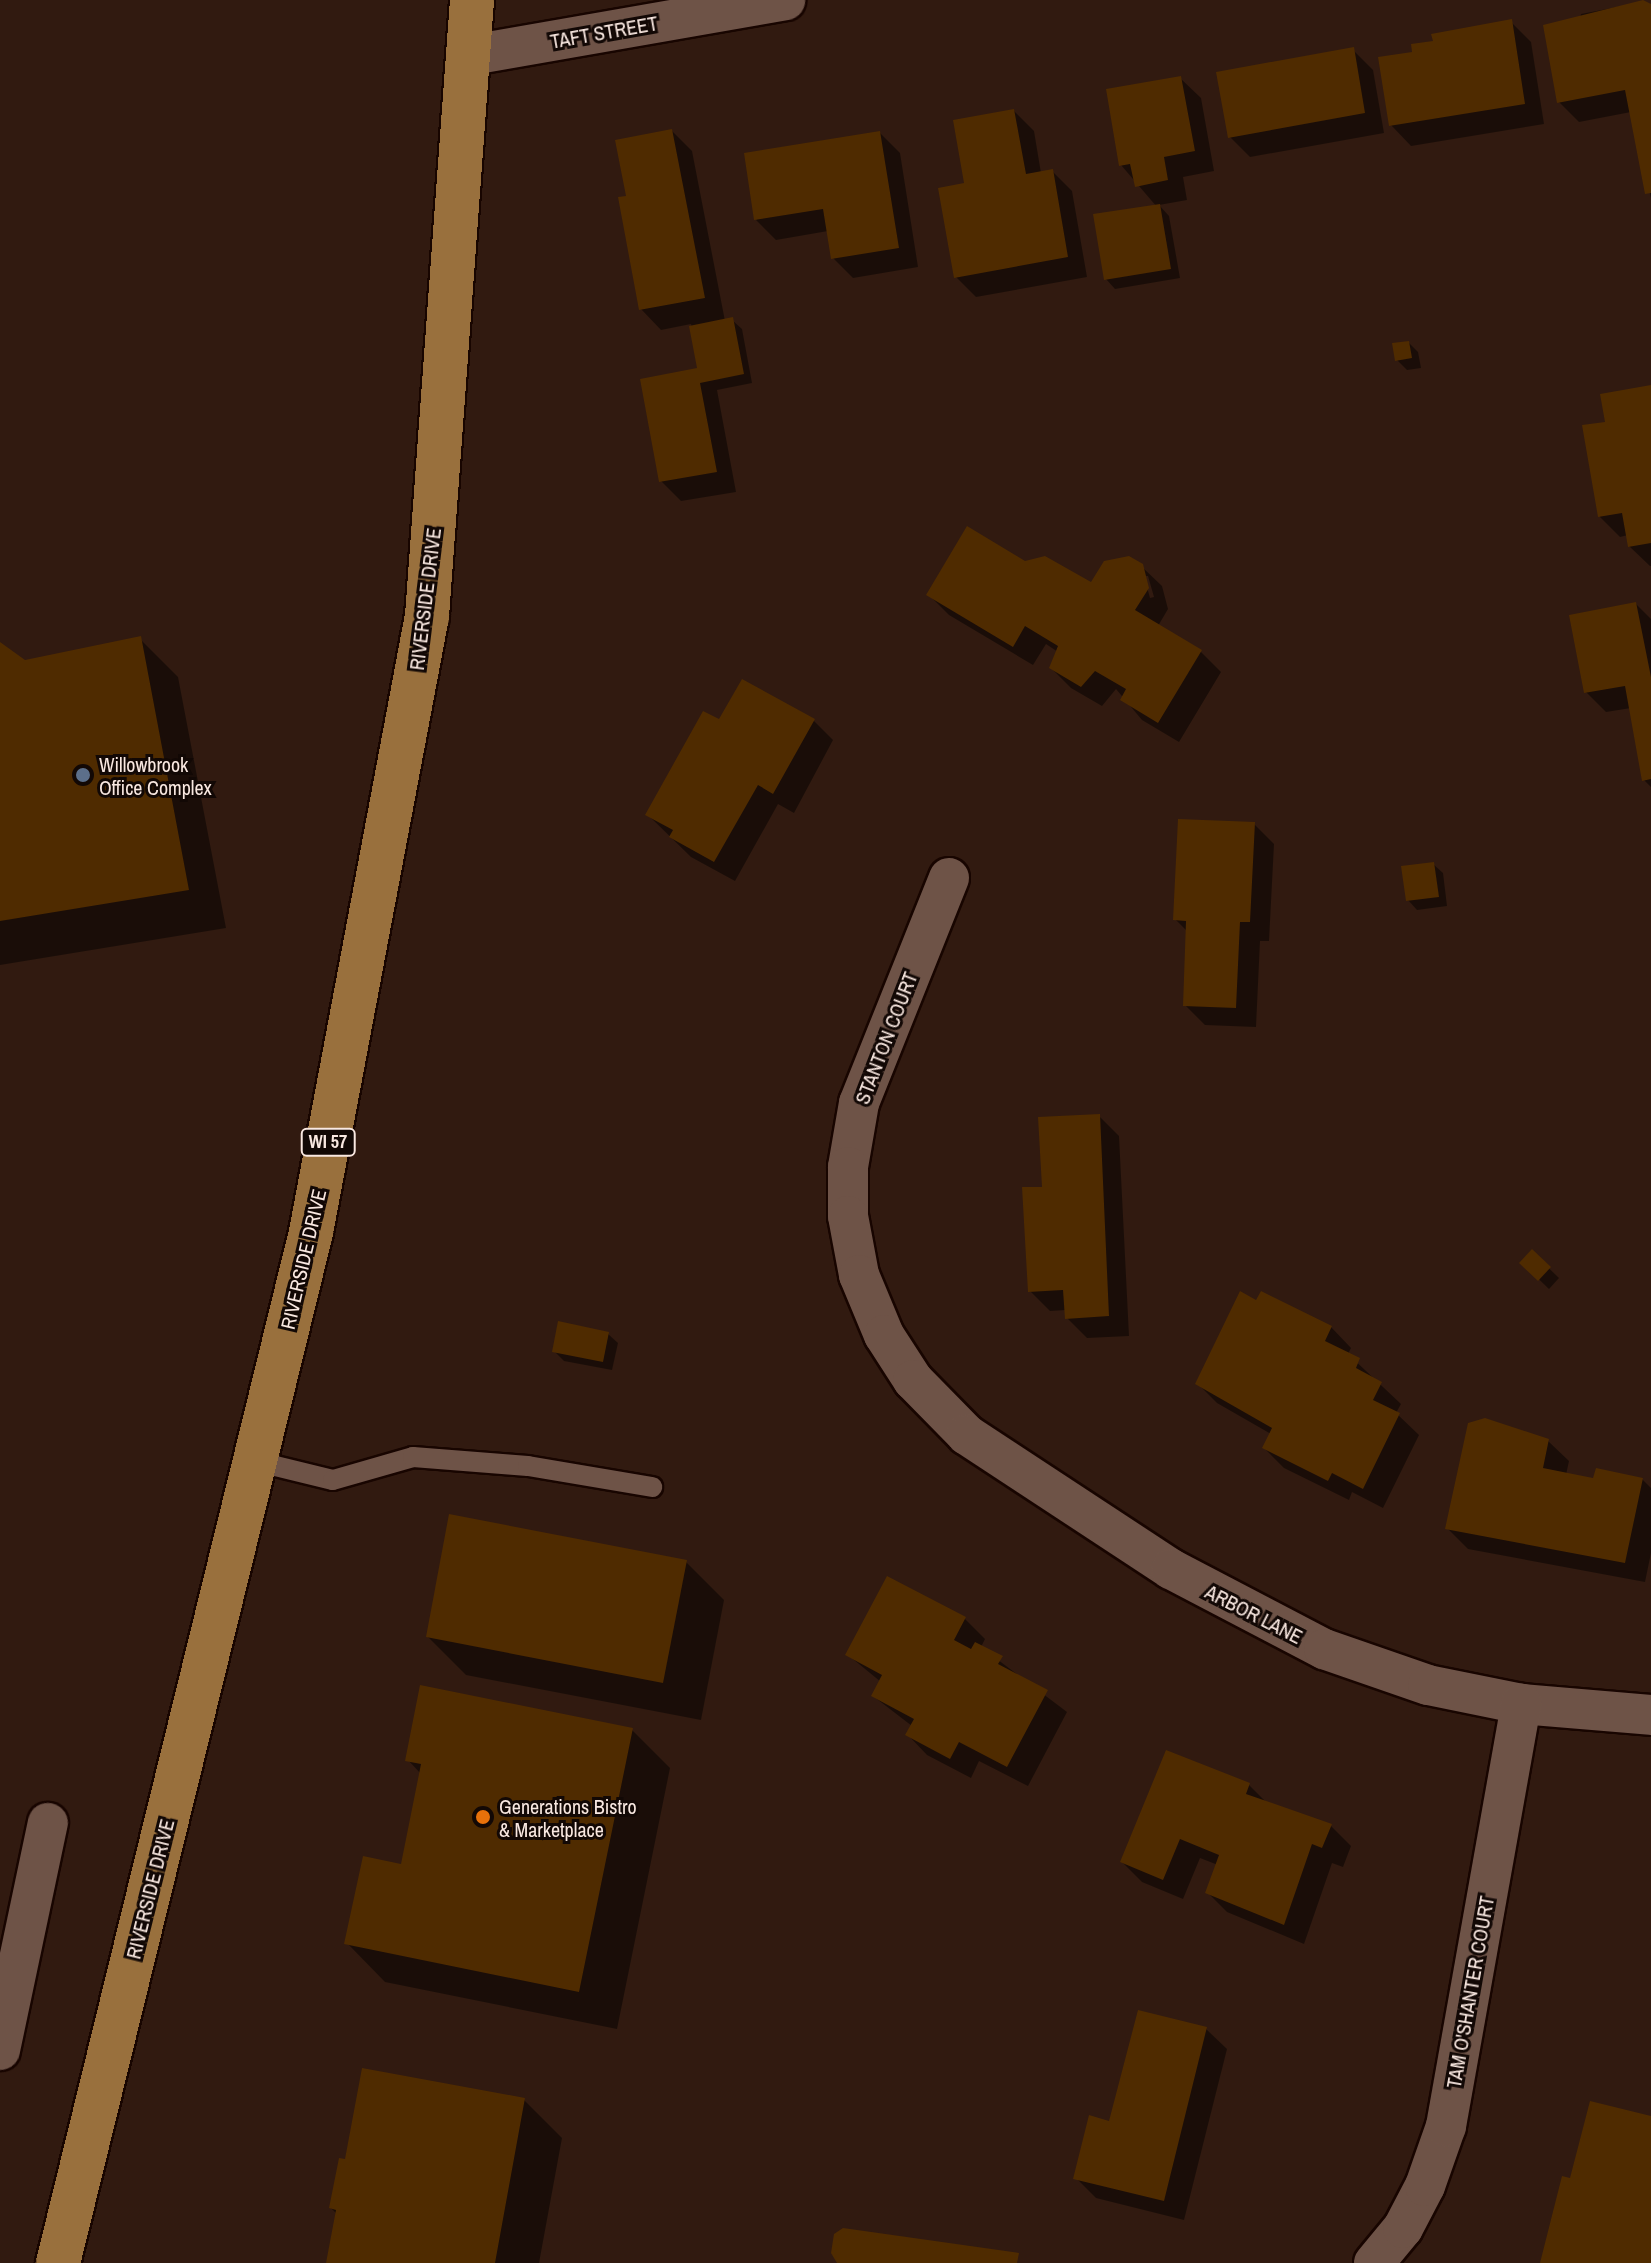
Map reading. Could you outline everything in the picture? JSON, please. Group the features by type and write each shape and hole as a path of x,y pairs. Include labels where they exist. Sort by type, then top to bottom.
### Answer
{"main road":[{"name":"RIVERSIDE DRIVE","path":"58,2263 311,1232 427,616 471,55 472,0"}],"street":[{"name":"TAFT STREET","path":"471,55 785,0"},
{"name":"STANTON COURT","path":"913,1380 884,1335 859,1275 848,1216 848,1167 859,1103 949,878"},
{"name":"ARBOR LANE","path":"913,1380 967,1435 1225,1602 1324,1649 1428,1685 1521,1704 1651,1715"},
{"name":"TAM O'SHANTER COURT","path":"1374,2263 1403,2228 1425,2186 1446,2126 1521,1704"},
{"path":"0,2050 48,1823"}],"lane":[{"path":"255,1461 333,1480 413,1457 528,1466 652,1487"}],"building":[{"path":"1643,0 1651,4 1651,193 1645,194 1625,90 1557,103 1543,25"},
{"path":"1512,19 1525,104 1389,126 1378,57 1412,52 1411,44 1433,41 1431,34"},
{"path":"1354,47 1365,113 1228,138 1216,72"},
{"path":"1181,76 1195,151 1164,157 1168,180 1135,187 1130,164 1119,166 1106,89"},
{"path":"1014,109 1026,174 1053,169 1068,257 954,278 938,188 964,183 953,120"},
{"path":"672,129 705,298 639,310 618,197 626,196 615,140"},
{"path":"880,131 899,248 831,259 823,209 754,220 744,153"},
{"path":"1160,204 1171,269 1104,280 1093,214"},
{"path":"733,317 744,374 700,383 717,472 659,482 640,379 697,368 689,326"},
{"path":"1409,341 1412,358 1395,361 1392,343"},
{"path":"1651,385 1651,543 1628,547 1622,513 1598,517 1582,425 1605,422 1600,394"},
{"path":"967,526 1025,561 1045,556 1091,582 1104,561 1129,556 1143,564 1149,588 1135,610 1202,650 1158,723 1120,700 1126,689 1095,671 1081,687 1049,668 1058,646 1025,626 1013,647 926,595"},
{"path":"1636,602 1651,677 1651,779 1642,781 1625,686 1584,693 1569,615"},
{"name":"Willowbrook Office Complex","path":"141,636 189,890 0,921 0,642 25,660"},
{"path":"742,679 815,719 773,794 758,785 714,862 669,837 673,830 645,815 703,711 719,719"},
{"path":"1178,819 1255,822 1250,922 1240,922 1236,1008 1183,1006 1186,921 1173,920"},
{"path":"1434,862 1439,897 1406,901 1401,866"},
{"path":"1100,1114 1109,1316 1065,1319 1063,1290 1028,1292 1022,1187 1042,1187 1038,1117"},
{"path":"1532,1249 1551,1267 1538,1281 1519,1263"},
{"path":"1240,1291 1256,1300 1261,1291 1332,1326 1325,1341 1360,1358 1356,1368 1382,1382 1373,1400 1400,1413 1363,1489 1332,1473 1328,1481 1262,1448 1272,1428 1195,1384"},
{"path":"558,1321 609,1332 603,1362 552,1352"},
{"path":"1485,1418 1549,1439 1543,1468 1593,1478 1596,1468 1643,1478 1625,1563 1445,1529 1468,1423"},
{"path":"449,1514 687,1560 663,1683 426,1637"},
{"path":"887,1576 966,1617 954,1640 971,1649 975,1642 1003,1656 998,1664 1048,1690 1007,1767 959,1742 950,1759 905,1735 914,1719 871,1696 882,1675 845,1655"},
{"path":"420,1685 633,1728 579,1992 344,1944 363,1856 401,1864 421,1764 405,1761"},
{"path":"1166,1750 1250,1783 1246,1794 1332,1824 1322,1848 1312,1844 1284,1925 1205,1893 1219,1855 1180,1839 1163,1880 1120,1862"},
{"path":"1138,2010 1207,2027 1164,2201 1073,2179 1089,2115 1109,2121"},
{"path":"362,2068 525,2098 495,2263 326,2263 336,2210 329,2208 339,2158 345,2159"},
{"path":"1590,2101 1651,2116 1651,2263 1540,2263 1562,2176 1570,2178"},
{"path":"843,2228 1019,2253 1017,2263 837,2263 831,2253 834,2234"}],"place":[{"name":"Willowbrook Office Complex","path":"83,775"},
{"name":"Generations Bistro & Marketplace","path":"483,1817"}]}
